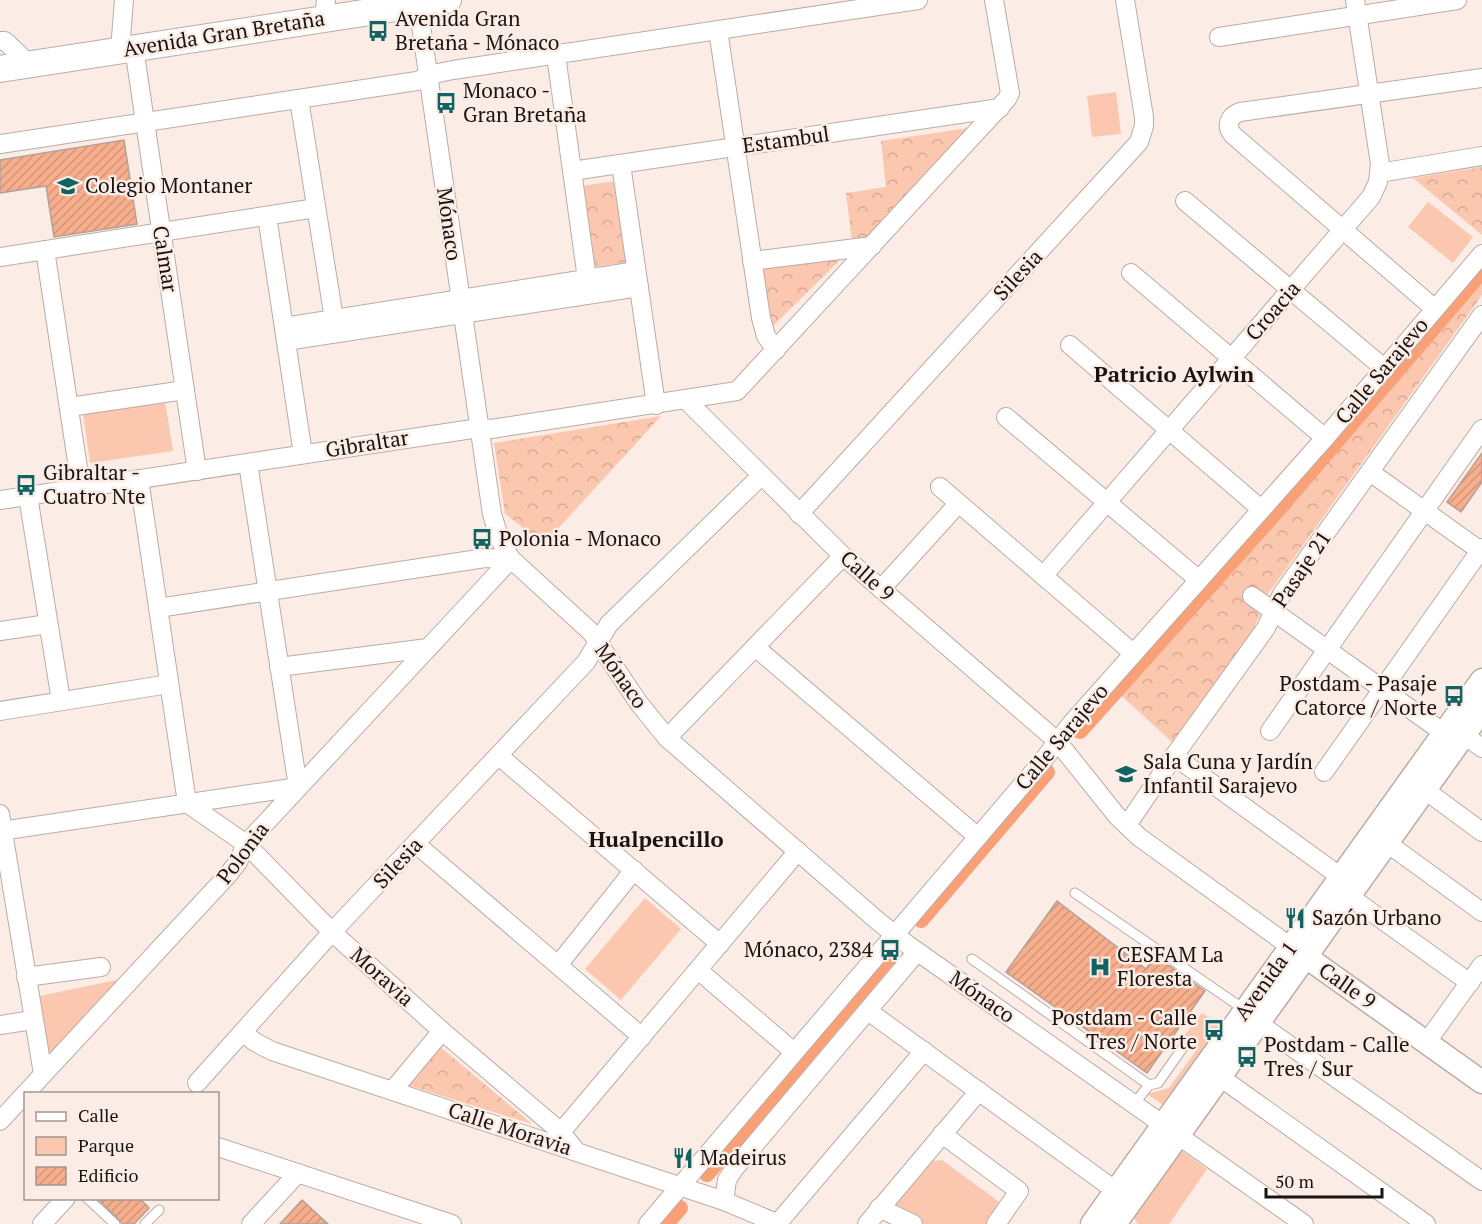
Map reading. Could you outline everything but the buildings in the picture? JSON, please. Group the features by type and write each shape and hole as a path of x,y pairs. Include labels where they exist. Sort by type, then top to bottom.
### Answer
{"main road":[{"name":"Avenida Gran Bretaña","path":"0,69 127,49 325,10 418,5 448,0"}],"street":[{"name":"Calmar","path":"124,0 127,49 145,122 197,471"},
{"path":"0,144 417,81 438,73 918,0"},
{"path":"717,30 760,318 766,336 776,350 1000,108 1010,93 994,0"},
{"name":"Silesia","path":"799,514 1139,142 1144,117 1125,0"},
{"path":"1219,37 1356,8 1457,0"},
{"name":"Mónaco","path":"418,5 495,527 511,559 582,622 599,643 638,702 668,738 895,934 917,952 1304,1224"},
{"name":"Croacia","path":"1043,576 1371,197 1380,164 1356,8"},
{"path":"0,41 5,41 29,64"},
{"path":"556,55 572,171 594,283"},
{"path":"1435,309 1233,135 1230,132 1229,123 1233,116 1240,112 1482,78"},
{"path":"299,99 334,319"},
{"name":"Estambul","path":"572,171 1000,108"},
{"path":"1379,173 1482,156"},
{"path":"621,164 656,405"},
{"path":"1185,201 1384,369"},
{"path":"0,256 316,208"},
{"path":"267,216 303,454"},
{"path":"752,261 872,246"},
{"path":"45,250 81,488"},
{"name":"Calle Sarajevo","path":"648,1224 1057,741 1325,438 1482,254"},
{"path":"1131,273 1325,438"},
{"path":"285,334 594,283 637,279"},
{"path":"285,334 334,319 461,306"},
{"name":"Pasaje 21","path":"1127,825 1266,628 1282,594 1482,315"},
{"path":"1070,345 1261,509"},
{"name":"Gibraltar","path":"0,500 479,428 491,429 734,393 776,350"},
{"path":"69,407 185,390"},
{"name":"Calle 9","path":"686,400 843,556 1057,741 1113,811 1150,846 1482,1082"},
{"path":"1006,417 1199,580"},
{"path":"1270,730 1482,429"},
{"path":"43,1074 1,825 187,803 297,787 248,463"},
{"path":"1324,772 1481,550 1370,472"},
{"name":"Silesia","path":"198,1083 332,932 586,662 609,624 761,476"},
{"path":"139,479 187,803"},
{"path":"940,487 1134,653"},
{"path":"28,496 61,701"},
{"path":"881,589 958,504"},
{"path":"668,738 843,556"},
{"path":"158,608 485,558 511,559"},
{"name":"Polonia","path":"27,1092 228,876 238,862 246,844 297,787 511,559"},
{"path":"1252,596 1382,689 1463,739"},
{"path":"0,631 48,624"},
{"path":"755,647 978,837"},
{"path":"279,667 428,648"},
{"name":"Avenida 1","path":"1115,1224 1171,1130 1298,952 1345,887 1463,739 1482,680"},
{"path":"0,711 169,684"},
{"name":"Avenida 1","path":"1345,887 1387,843 1482,710"},
{"path":"499,756 720,944"},
{"path":"1174,756 1470,982"},
{"path":"1425,790 1482,832"},
{"name":"Moravia","path":"187,803 246,844 332,932 442,1031 561,1132 576,1151"},
{"path":"1387,843 1482,912"},
{"path":"416,844 642,1036"},
{"path":"561,1132 798,852"},
{"path":"558,965 634,870"},
{"path":"724,1201 727,1180 734,1169 917,952"},
{"path":"1426,1042 1482,965"},
{"path":"26,977 101,967"},
{"path":"698,970 794,1052"},
{"path":"868,1011 1116,1191"},
{"path":"1252,1017 1482,1181"},
{"name":"Avenida 1","path":"1092,1224 1116,1191 1220,1077 1252,1017"},
{"path":"0,1025 33,1020"},
{"path":"393,1090 442,1031"},
{"name":"Calle Moravia","path":"243,1033 272,1050 724,1201 778,1223"},
{"path":"778,1223 924,1051"},
{"path":"1220,1077 1426,1224"},
{"path":"867,1224 979,1091"},
{"name":"Polonia","path":"0,1121 24,1095"},
{"path":"942,1134 1019,1191 996,1224"},
{"path":"219,1147 452,1224"},
{"path":"251,1224 298,1173"},
{"path":"42,1224 64,1200"},
{"path":"879,1208 913,1224"}],"lane":[{"path":"1075,892 1252,1017"},
{"path":"972,959 1149,1085"},
{"path":"1134,1104 1149,1085 1158,1083 1184,1046"},
{"path":"89,1200 115,1224"},
{"path":"146,1224 159,1210"}],"green space":[{"path":"1116,92 1121,134 1092,137 1087,96"},
{"path":"968,128 866,240 852,241 846,193 886,187 881,141"},
{"path":"1482,167 1482,235 1413,178"},
{"path":"616,181 628,262 593,267 581,186"},
{"path":"1428,202 1473,237 1453,263 1408,227"},
{"path":"850,250 773,326 761,269"},
{"path":"1482,263 1482,295 1268,594 1253,631 1172,742 1115,690"},
{"path":"165,401 173,451 90,463 83,413"},
{"path":"661,416 544,544 505,514 494,443"},
{"path":"645,898 681,929 621,1000 585,969"},
{"path":"126,978 37,1072 25,999"},
{"path":"1202,1013 1226,1030 1174,1104 1163,1105 1147,1094 1169,1088 1198,1048 1183,1037"},
{"path":"438,1045 532,1124 404,1084"},
{"path":"1178,1148 1207,1169 1169,1224 1138,1224 1132,1215"},
{"path":"942,1160 1002,1204 993,1224 919,1224 889,1211 931,1161"}],"waterway":[{"path":"1080,731 1275,513 1482,271"},
{"path":"921,920 1047,772"},
{"path":"707,1174 889,957"},
{"path":"666,1224 680,1208"}],"place":[{"name":"Avenida Gran Bretaña - Mónaco","path":"378,31"},
{"name":"Monaco - Gran Bretaña","path":"446,103"},
{"name":"Colegio Montaner","path":"68,186"},
{"name":"Gibraltar - Cuatro Nte","path":"26,485"},
{"name":"Polonia - Monaco","path":"482,539"},
{"name":"Postdam - Pasaje Catorce / Norte","path":"1454,696"},
{"name":"Sala Cuna y Jardín Infantil Sarajevo","path":"1126,774"},
{"name":"Sazón Urbano","path":"1295,918"},
{"name":"Mónaco, 2384","path":"890,950"},
{"name":"CESFAM La Floresta","path":"1100,967"},
{"name":"Postdam - Calle Tres / Norte","path":"1214,1030"},
{"name":"Postdam - Calle Tres / Sur","path":"1247,1057"},
{"name":"Madeirus","path":"683,1158"}],"district":[{"name":"Patricio Aylwin","path":"1174,374"},
{"name":"Hualpencillo","path":"656,839"}]}
